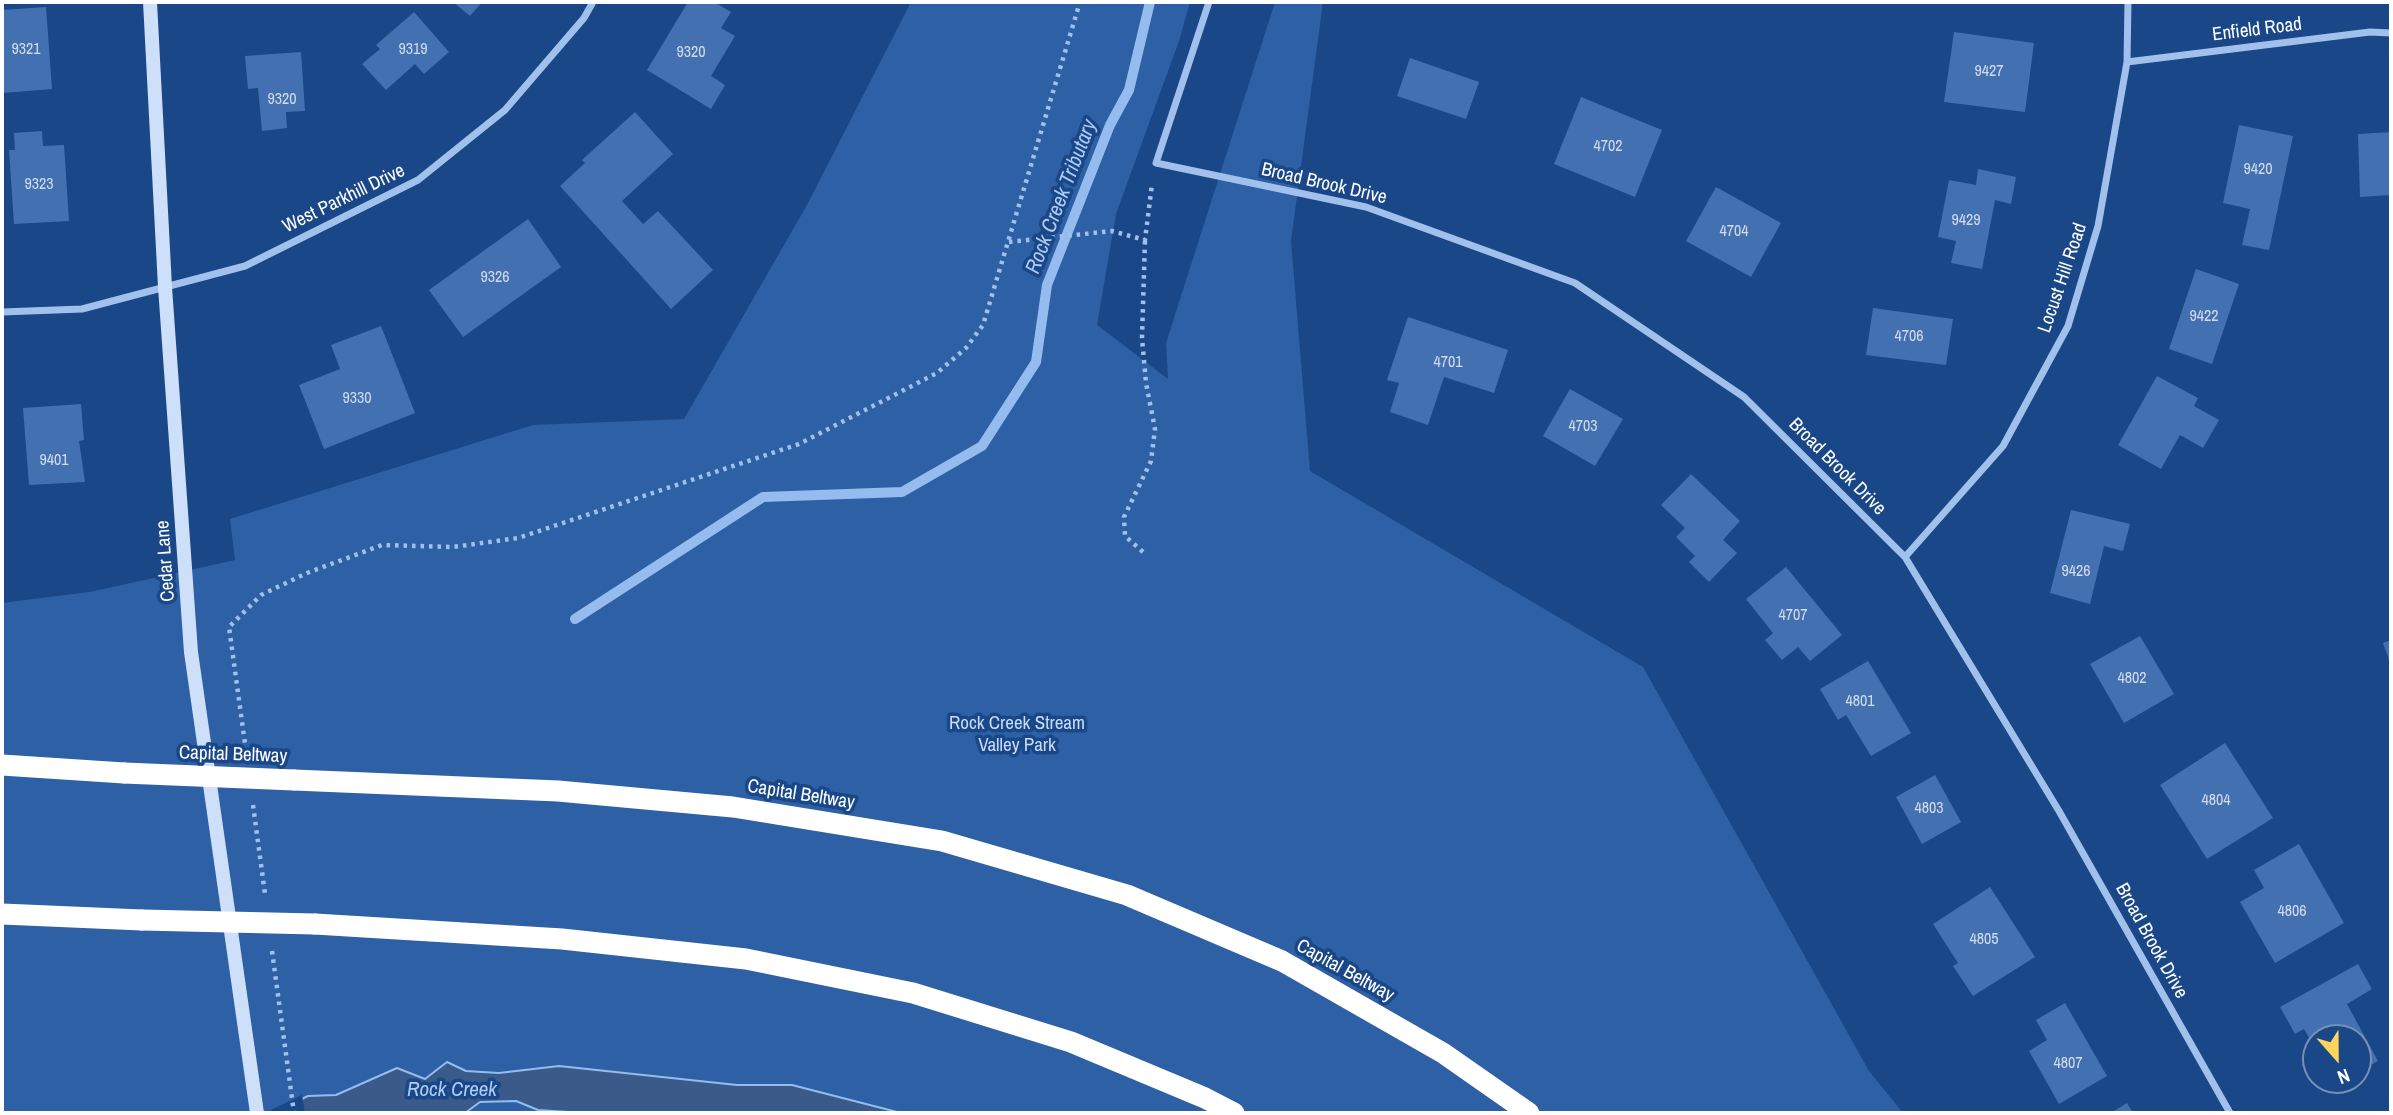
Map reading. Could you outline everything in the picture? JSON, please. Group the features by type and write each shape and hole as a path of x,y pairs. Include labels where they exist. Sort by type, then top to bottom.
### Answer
{"highway":[{"name":"Capital Beltway","path":"2,765 124,773 558,791 733,807 942,841 1126,895 1282,961 1443,1053 1529,1113"},
{"path":"2,914 315,924 562,939 746,959 900,991 1070,1042 1205,1098 1234,1113"}],"street":[{"name":"Cedar Lane","path":"150,2 165,287 192,663 257,1113"},
{"name":"West Parkhill Drive","path":"2,312 82,309 245,266 418,180 505,110 584,18 593,2"},
{"path":"1156,163 1209,2"},
{"name":"Locust Hill Road","path":"1905,557 2003,446 2068,326 2098,226 2127,62 2128,2"},
{"name":"Enfield Road","path":"2127,62 2370,32 2391,33"},
{"name":"Broad Brook Drive","path":"1156,163 1366,207 1575,283 1744,397 1905,557 2059,811 2230,1113"}],"path":[{"path":"246,751 229,627 261,595 307,573 382,545 453,547 518,538 799,444 937,373 967,348 983,325 1080,2"},
{"path":"1143,552 1125,536 1124,517 1151,461 1155,429 1146,383 1142,338 1145,240 1156,163"},
{"path":"1009,242 1112,231 1145,240"},
{"path":"251,793 266,903"},
{"path":"272,944 294,1113"}],"green space":[{"name":"Rock Creek Stream Valley Park","path":"911,2 1190,2 1179,41 1116,214 1097,325 1168,379 1166,343 1275,2 1323,2 1291,241 1310,471 1643,667 1869,1071 1903,1113 2,1113 2,603 90,592 235,560 230,519 533,425 684,419 807,205"}],"water":[{"name":"Rock Creek","path":"447,1062 466,1071 499,1073 559,1066 737,1085 792,1085 901,1113 584,1113 538,1110 516,1101 480,1102 465,1113 273,1113 308,1096 336,1095 397,1068 425,1079"}],"pier":[{"path":"302,1095 305,1113 269,1113 271,1110"}],"building":[{"path":"453,2 482,2 470,16"},
{"path":"688,2 714,2 731,12 721,28 735,36 711,76 725,85 711,109 647,70"},
{"path":"46,7 52,89 2,93 2,10"},
{"path":"414,12 449,52 424,74 415,64 386,90 362,64 380,49 376,45"},
{"path":"1954,32 2034,43 2025,112 1944,102"},
{"path":"301,52 305,111 286,112 287,128 262,131 258,88 248,89 245,56"},
{"path":"1410,58 1479,82 1466,119 1397,96"},
{"path":"1581,97 1662,130 1635,197 1554,164"},
{"path":"635,112 673,154 622,201 643,224 658,211 713,270 671,309 560,186 585,163 582,160"},
{"path":"2239,125 2293,136 2269,250 2242,245 2250,209 2223,203"},
{"path":"42,131 43,146 64,145 69,221 14,224 9,150 15,150 14,133"},
{"path":"2391,132 2391,195 2360,197 2358,134"},
{"path":"1978,169 2016,177 2011,204 1995,200 1982,269 1951,263 1956,241 1938,237 1949,180 1976,185"},
{"path":"1716,187 1781,223 1751,277 1686,241"},
{"path":"528,219 561,267 463,337 429,290"},
{"path":"2196,269 2239,284 2212,364 2169,349"},
{"path":"1873,308 1953,319 1946,365 1866,355"},
{"path":"1408,317 1508,350 1494,393 1444,377 1428,425 1390,412 1399,383 1387,380"},
{"path":"381,326 415,413 324,449 299,385 340,369 331,345"},
{"path":"2157,376 2198,398 2194,406 2219,420 2203,448 2180,435 2161,469 2118,445"},
{"path":"1570,389 1623,419 1595,466 1543,436"},
{"path":"81,404 84,440 79,441 85,482 29,485 23,408"},
{"path":"1691,474 1740,521 1723,540 1737,553 1709,582 1689,562 1695,556 1676,537 1685,528 1661,505"},
{"path":"2071,510 2130,524 2123,551 2104,546 2090,604 2050,593"},
{"path":"1786,567 1842,635 1810,661 1798,647 1782,660 1765,640 1773,633 1746,599"},
{"path":"2140,636 2174,694 2124,723 2090,664"},
{"path":"2391,640 2391,665 2383,643"},
{"path":"1868,661 1911,733 1871,756 1846,715 1838,720 1820,689"},
{"path":"2225,743 2273,818 2207,859 2160,785"},
{"path":"1935,775 1961,822 1922,844 1896,797"},
{"path":"2299,844 2344,923 2275,963 2240,902 2264,888 2254,870"},
{"path":"1990,887 2035,957 1973,996 1953,966 1958,963 1933,924"},
{"path":"2358,964 2372,989 2347,1004 2358,1024 2302,1024 2302,1030 2295,1034 2280,1007"},
{"path":"2065,1003 2107,1076 2059,1104 2029,1051 2047,1040 2036,1020"},
{"path":"2372,1050 2378,1061 2372,1064"},
{"path":"2127,1103 2133,1113 2111,1113"}],"waterway":[{"name":"Rock Creek Tributary","path":"575,619 763,497 902,492 982,446 1036,362 1047,285 1110,125 1129,90 1150,2"}]}
